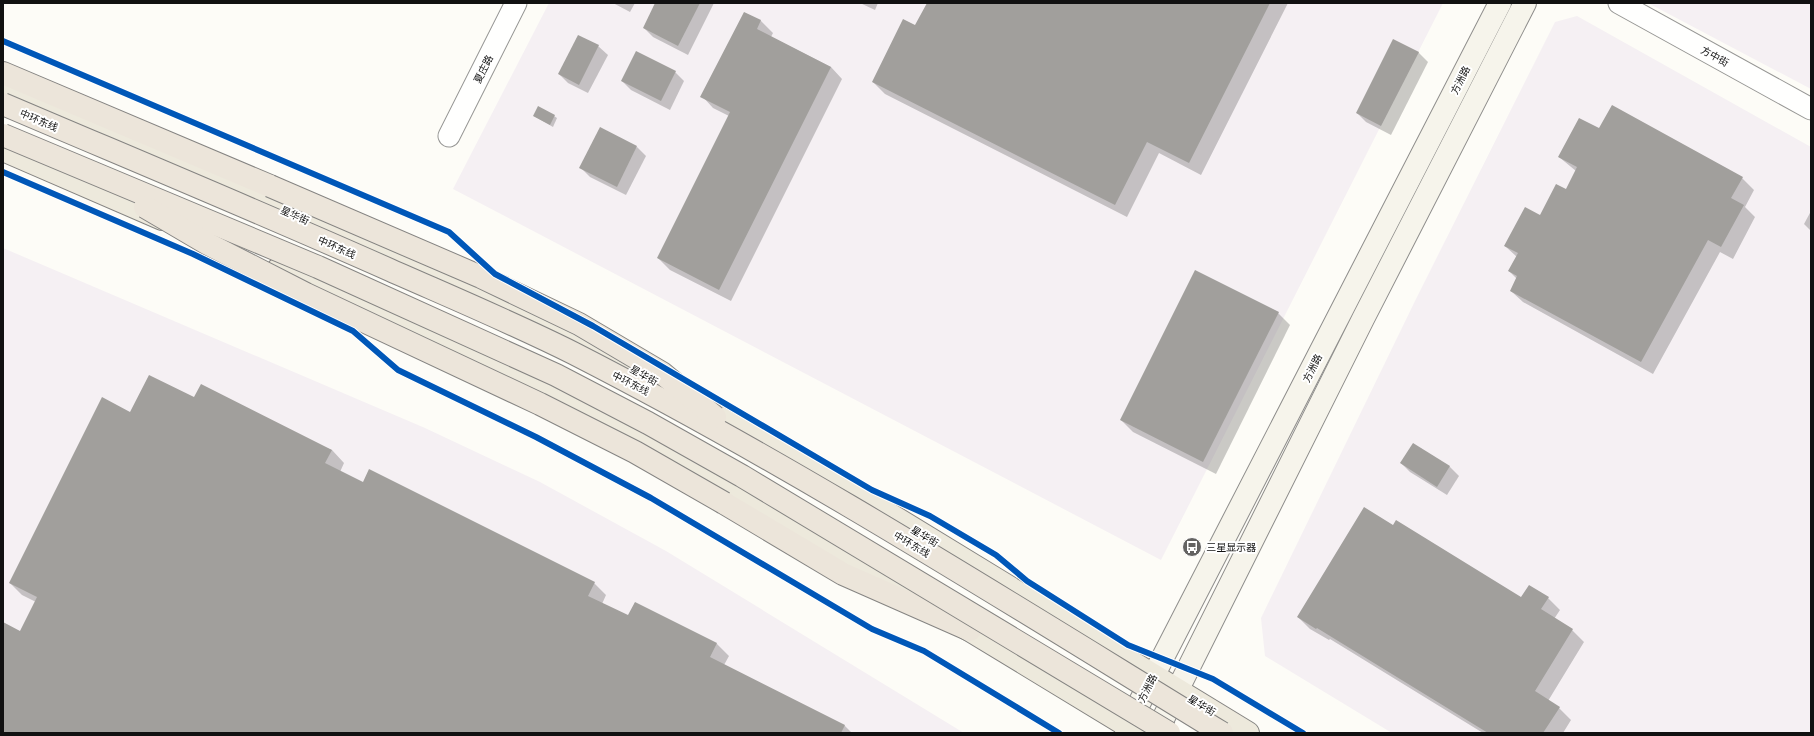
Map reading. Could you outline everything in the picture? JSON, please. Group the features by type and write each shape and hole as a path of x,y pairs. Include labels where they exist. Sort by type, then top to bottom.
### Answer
{"highway":[{"path":"3,73 475,274 579,324 662,373 756,451"},
{"name":"中环东线","path":"3,104 336,246 502,319 661,398 756,451 870,518 1222,733"},
{"path":"3,135 318,267 490,344 576,386 648,423 749,480 1169,733"},
{"path":"81,168 208,244 306,294 547,407 635,452 843,574 970,630"}],"main road":[{"name":"方洲路","path":"1130,731 1153,675 1500,3"},
{"path":"1156,733 1359,327 1525,3"},
{"name":"星华街","path":"3,88 575,337 878,507 1248,733"},
{"path":"3,150 302,280 546,392 732,492 970,630 1130,731"}],"street":[{"name":"夏庄路","path":"449,136 516,3"},
{"name":"方中街","path":"1619,3 1811,109"}],"shaded area":[{"path":"549,3 1443,3 1161,560 453,189"},
{"path":"1648,3 1811,3 1811,89"},
{"path":"1577,16 1811,147 1811,733 1392,733 1265,656 1261,618 1416,299 1555,22"},
{"path":"3,248 425,428 540,482 666,551 964,733 3,733"}],"building":[{"path":"655,3 700,3 678,46 643,28"},
{"path":"927,3 1270,3 1189,163 1147,142 1115,205 872,82 903,19 915,25"},
{"path":"744,12 761,20 757,29 831,67 719,290 657,258 730,112 700,97"},
{"path":"578,35 599,45 579,85 558,74"},
{"path":"1393,39 1419,52 1381,126 1356,113"},
{"path":"636,51 676,71 661,101 621,81"},
{"path":"1612,105 1743,177 1731,198 1744,205 1721,247 1708,240 1641,362 1510,291 1517,276 1508,271 1518,253 1504,246 1525,207 1540,215 1556,184 1566,189 1577,167 1558,157 1579,118 1599,128"},
{"path":"538,106 555,115 550,125 533,116"},
{"path":"600,127 637,146 617,187 579,168"},
{"path":"1195,270 1279,312 1203,462 1120,420"},
{"path":"149,375 194,397 201,384 332,450 325,463 363,482 369,469 595,582 588,596 628,615 635,602 717,643 710,657 845,725 841,733 3,733 3,622 20,631 37,597 9,583 102,397 130,412"},
{"path":"1413,443 1450,466 1437,487 1400,463"},
{"path":"1364,507 1393,525 1396,520 1521,597 1529,585 1549,597 1541,609 1573,629 1535,691 1560,707 1543,733 1488,733 1297,617"}],"cycle path":[{"path":"3,41 449,232 495,274 593,326 872,490 930,516 996,555 1027,581 1128,645 1213,679 1303,733"},
{"path":"3,172 193,254 353,331 398,370 536,437 651,498 872,629 924,651 1059,733"}],"place":[{"name":"三星显示器","path":"1192,547"}]}
